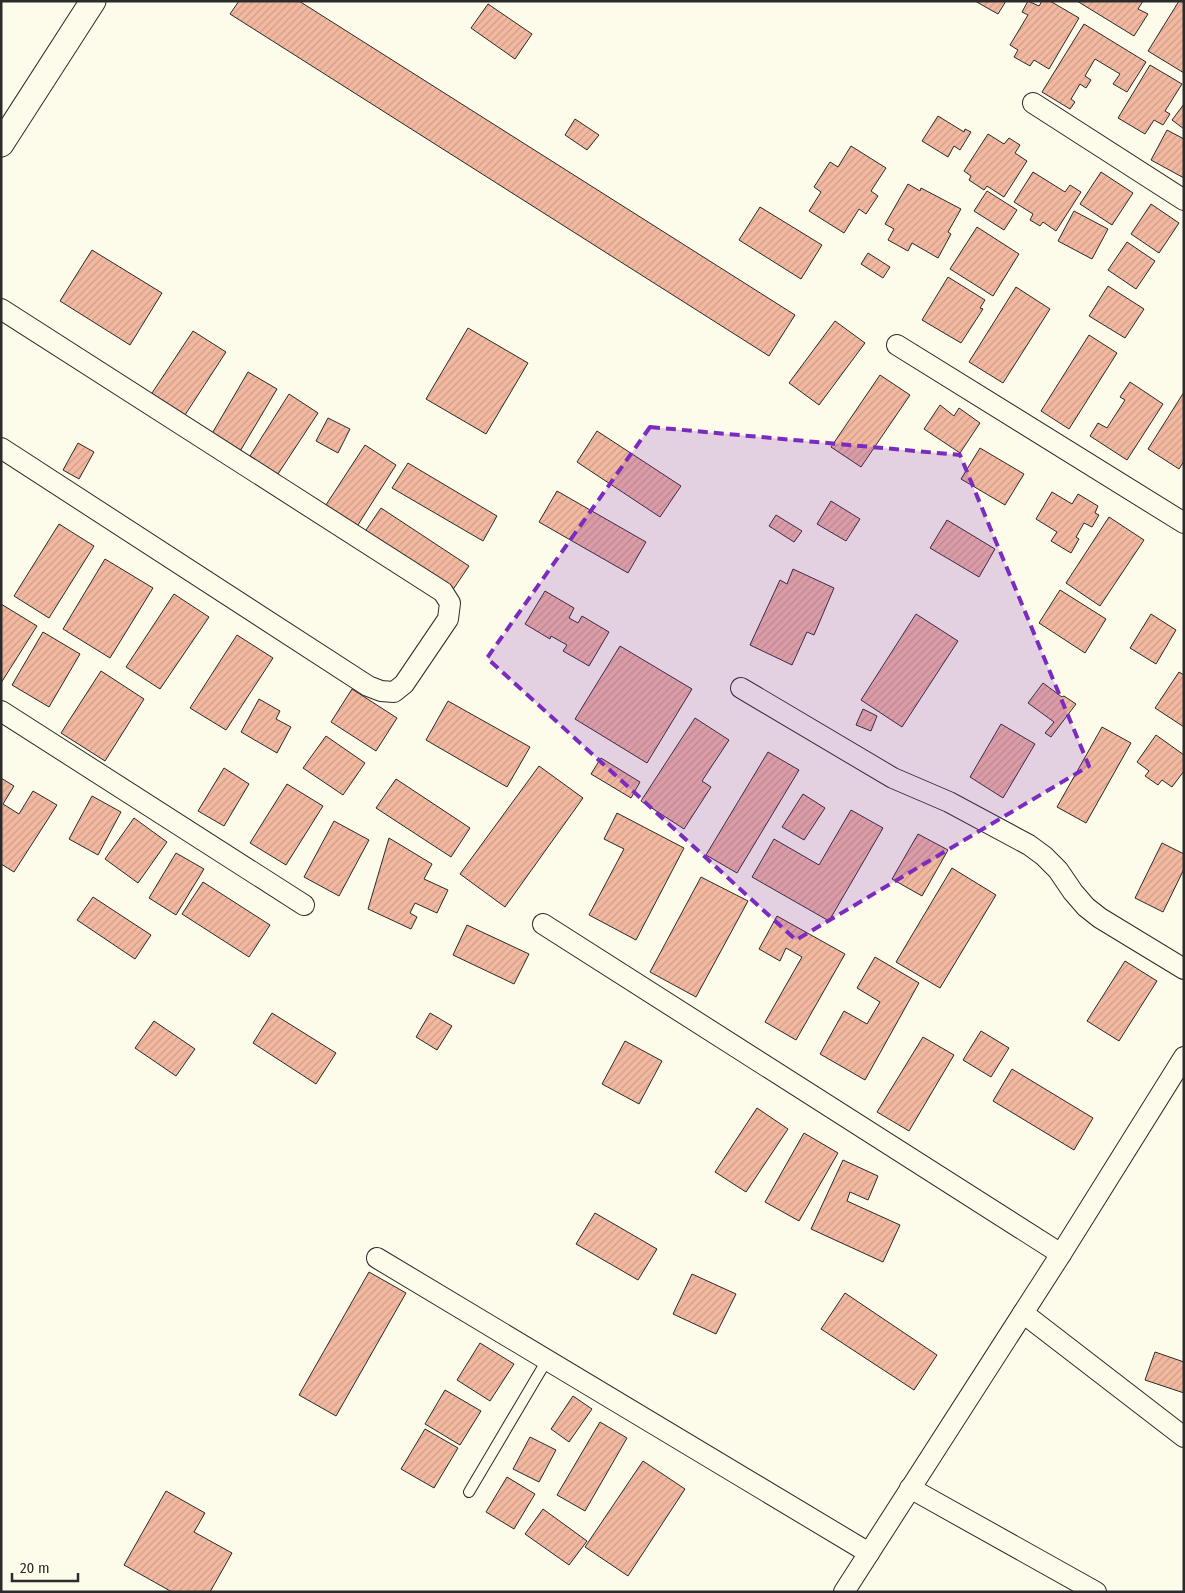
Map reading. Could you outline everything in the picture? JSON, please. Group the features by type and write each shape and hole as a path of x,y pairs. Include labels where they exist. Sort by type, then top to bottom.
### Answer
{"street":[{"path":"1,144 93,1"},
{"path":"1033,103 1184,200"},
{"path":"1,309 443,592 450,603 448,619 404,684 394,692 381,691 368,686 1,448"},
{"path":"897,346 1184,523"},
{"path":"741,688 894,778 949,802 1029,845 1058,870 1073,892 1093,912 1184,969"},
{"path":"1,711 304,905"},
{"path":"544,924 1061,1254"},
{"path":"844,1592 1061,1254 1184,1056"},
{"path":"377,1258 869,1553"},
{"path":"1023,1313 1184,1437"},
{"path":"910,1488 1096,1592"}],"lane":[{"path":"468,1492 547,1360"}],"highlighted area":[{"path":"650,427 960,455 1089,766 796,940 487,658"}],"building":[{"path":"239,1 299,1 795,315 769,356 230,14"},
{"path":"975,1 1006,1 998,14"},
{"path":"1028,1 1039,6 1042,1 1050,1 1079,18 1049,69 1034,60 1030,66 1014,57 1018,50 1010,45 1028,15 1022,12"},
{"path":"1077,1 1143,1 1138,9 1148,14 1134,36"},
{"path":"1179,1 1184,1 1184,73 1148,51"},
{"path":"488,4 532,34 515,59 471,28"},
{"path":"1084,24 1146,62 1127,92 1113,84 1120,74 1095,59 1085,76 1091,80 1086,88 1080,84 1071,99 1075,102 1070,109 1042,92"},
{"path":"1150,65 1182,84 1165,111 1170,114 1163,125 1154,120 1145,134 1118,118"},
{"path":"1184,104 1184,129 1172,120"},
{"path":"938,116 964,132 965,129 971,132 960,150 954,146 948,157 922,141"},
{"path":"575,119 599,135 587,150 565,135"},
{"path":"1167,130 1184,139 1184,178 1151,160"},
{"path":"988,134 1004,144 1009,138 1020,145 1015,153 1027,161 1004,197 987,186 984,190 969,180 971,176 964,171"},
{"path":"851,146 886,168 871,191 878,196 866,214 859,209 844,233 809,211 821,192 814,187 830,162 838,167"},
{"path":"1033,172 1065,192 1070,185 1081,192 1056,231 1043,222 1040,226 1030,220 1033,214 1014,202"},
{"path":"1101,172 1133,193 1112,225 1080,204"},
{"path":"908,184 920,191 921,188 961,209 948,232 951,234 938,258 912,243 908,251 888,240 894,229 885,224"},
{"path":"987,191 1017,210 1004,230 974,211"},
{"path":"1151,204 1179,223 1159,253 1131,234"},
{"path":"760,207 822,245 801,279 739,240"},
{"path":"1074,211 1108,229 1092,259 1058,241"},
{"path":"977,227 1019,254 993,296 950,269"},
{"path":"1127,242 1155,261 1136,289 1108,270"},
{"path":"92,250 162,293 130,345 60,301"},
{"path":"868,253 890,267 883,278 861,264"},
{"path":"948,277 985,300 980,308 983,309 961,343 922,320"},
{"path":"1108,286 1144,309 1125,338 1089,316"},
{"path":"1016,287 1050,309 1003,383 969,362"},
{"path":"835,321 865,343 819,405 789,383"},
{"path":"468,328 528,363 486,434 426,399"},
{"path":"193,331 226,352 183,418 150,396"},
{"path":"1089,335 1117,353 1069,429 1041,411"},
{"path":"248,372 277,389 239,453 210,437"},
{"path":"880,375 910,395 861,467 831,447"},
{"path":"1130,382 1163,404 1127,460 1090,436 1098,423 1107,428 1125,400 1120,397"},
{"path":"1184,392 1184,461 1179,469 1148,449"},
{"path":"289,394 318,413 278,474 250,456"},
{"path":"940,405 954,416 959,408 980,423 960,453 924,429"},
{"path":"328,418 350,429 338,453 316,441"},
{"path":"597,431 681,486 660,517 577,462"},
{"path":"78,443 94,452 79,479 63,470"},
{"path":"365,445 396,465 356,528 324,508"},
{"path":"980,448 1024,474 1005,505 961,479"},
{"path":"408,463 497,516 483,541 392,488"},
{"path":"557,491 646,542 628,573 539,522"},
{"path":"1052,492 1072,504 1078,494 1098,506 1095,513 1099,515 1092,527 1084,523 1076,537 1079,539 1071,553 1051,541 1057,532 1036,519"},
{"path":"831,501 860,519 846,541 817,524"},
{"path":"381,508 469,566 452,591 364,533"},
{"path":"776,515 802,531 794,542 769,526"},
{"path":"1109,517 1144,540 1100,606 1066,583"},
{"path":"947,520 995,549 979,577 930,548"},
{"path":"59,524 94,546 49,618 14,596"},
{"path":"105,559 153,588 110,658 63,629"},
{"path":"793,569 834,588 814,635 807,632 792,665 750,645 780,580 787,584"},
{"path":"1060,590 1106,619 1085,653 1039,623"},
{"path":"545,591 574,608 569,618 578,623 582,616 609,632 589,666 563,651 567,645 551,636 550,639 525,624"},
{"path":"174,594 209,617 160,689 126,667"},
{"path":"1,604 37,626 1,683"},
{"path":"916,614 958,641 902,727 861,700"},
{"path":"1151,614 1176,630 1156,664 1130,648"},
{"path":"43,632 80,654 49,707 12,685"},
{"path":"237,635 273,658 226,730 190,708"},
{"path":"620,646 692,689 647,763 575,719"},
{"path":"101,671 144,699 105,761 61,733"},
{"path":"1179,672 1184,675 1184,727 1155,708"},
{"path":"1043,683 1062,697 1064,696 1076,704 1051,737 1045,733 1054,722 1028,703"},
{"path":"352,689 397,718 376,751 331,722"},
{"path":"259,699 280,711 276,719 291,727 277,753 241,732"},
{"path":"448,701 530,747 507,787 426,740"},
{"path":"863,709 877,716 871,731 856,725"},
{"path":"695,718 729,740 702,781 711,787 684,829 641,801"},
{"path":"1001,724 1035,744 1003,798 970,777"},
{"path":"1102,727 1131,743 1086,823 1057,807"},
{"path":"1156,735 1184,755 1184,771 1172,787 1162,780 1158,785 1145,776 1149,771 1137,762"},
{"path":"326,736 365,763 343,795 303,768"},
{"path":"768,752 799,770 737,873 706,855"},
{"path":"601,758 640,782 631,798 591,774"},
{"path":"539,766 583,798 505,907 460,874"},
{"path":"224,768 249,784 224,826 198,811"},
{"path":"1,778 14,786 3,804 19,814 33,791 57,805 14,872 1,864"},
{"path":"396,779 470,828 451,857 376,808"},
{"path":"287,784 323,806 286,865 250,843"},
{"path":"803,794 825,808 804,840 782,827"},
{"path":"92,796 121,812 98,855 69,839"},
{"path":"851,810 883,828 829,921 752,877 774,839 819,865"},
{"path":"617,813 684,848 636,940 589,915 624,849 604,839"},
{"path":"134,818 167,842 138,883 105,859"},
{"path":"334,821 369,840 339,896 304,877"},
{"path":"918,834 948,850 922,896 892,879"},
{"path":"389,838 432,864 424,879 448,890 437,913 415,903 410,913 417,917 411,929 368,909"},
{"path":"1162,843 1184,854 1184,869 1163,912 1135,898"},
{"path":"176,853 204,869 176,915 149,898"},
{"path":"952,868 996,895 940,988 896,962"},
{"path":"701,877 748,901 696,997 650,972"},
{"path":"203,882 270,925 249,957 182,914"},
{"path":"93,897 151,935 135,959 77,920"},
{"path":"777,916 845,954 796,1040 765,1022 802,957 786,948 780,961 759,949"},
{"path":"467,925 529,954 514,984 453,955"},
{"path":"875,957 919,983 865,1080 820,1054 844,1011 867,1024 880,1002 857,988"},
{"path":"1125,961 1157,981 1119,1041 1087,1021"},
{"path":"272,1013 336,1053 316,1084 253,1043"},
{"path":"430,1013 452,1026 437,1050 416,1037"},
{"path":"154,1021 195,1049 176,1076 135,1048"},
{"path":"981,1031 1009,1048 991,1077 963,1060"},
{"path":"923,1037 954,1055 909,1131 877,1112"},
{"path":"625,1041 662,1061 639,1104 602,1084"},
{"path":"1012,1069 1093,1118 1074,1150 993,1101"},
{"path":"757,1108 788,1129 746,1192 715,1172"},
{"path":"804,1133 838,1153 799,1221 765,1202"},
{"path":"843,1160 878,1176 868,1200 850,1192 847,1201 900,1225 883,1262 811,1229"},
{"path":"595,1213 657,1249 638,1280 576,1244"},
{"path":"369,1272 406,1293 336,1416 299,1395"},
{"path":"692,1274 736,1294 716,1334 673,1314"},
{"path":"845,1293 937,1355 914,1390 821,1329"},
{"path":"480,1343 514,1364 490,1401 457,1380"},
{"path":"1155,1352 1184,1362 1184,1393 1145,1380"},
{"path":"445,1390 481,1411 460,1445 425,1424"},
{"path":"573,1396 592,1409 569,1442 551,1429"},
{"path":"600,1422 627,1438 585,1511 557,1495"},
{"path":"425,1429 458,1448 434,1488 401,1469"},
{"path":"530,1437 556,1450 539,1482 513,1469"},
{"path":"643,1461 685,1489 628,1576 585,1547"},
{"path":"507,1477 535,1494 514,1529 486,1512"},
{"path":"166,1491 205,1513 194,1532 232,1553 210,1592 172,1592 124,1565"},
{"path":"543,1509 587,1541 569,1565 525,1534"}]}
